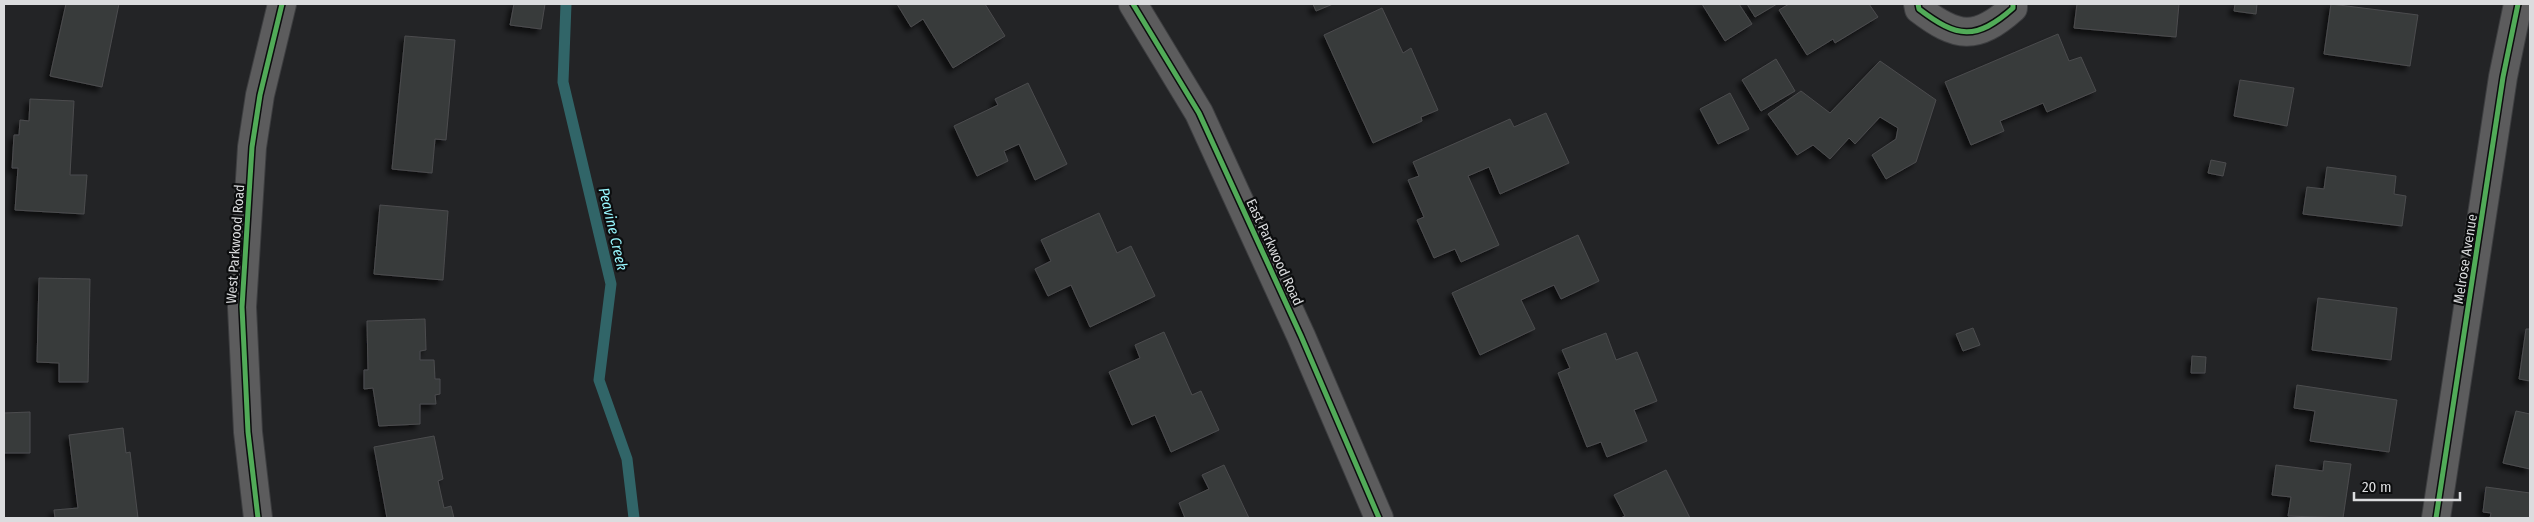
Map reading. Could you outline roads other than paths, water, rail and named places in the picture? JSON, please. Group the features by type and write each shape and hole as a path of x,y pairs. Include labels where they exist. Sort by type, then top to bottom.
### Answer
{"street":[{"name":"West Parkwood Road","path":"258,518 248,432 242,307 252,147 262,86 282,4"},
{"name":"East Parkwood Road","path":"1133,4 1199,112 1301,336 1380,518"},
{"path":"1918,4 1919,9 1941,26 1970,34 1998,22 2013,8 2013,4"},
{"name":"Melrose Avenue","path":"2436,518 2503,77 2518,4"}],"waterway":[{"name":"Peavine Creek","path":"566,4 563,82 611,284 599,380 627,459 634,518"}]}
